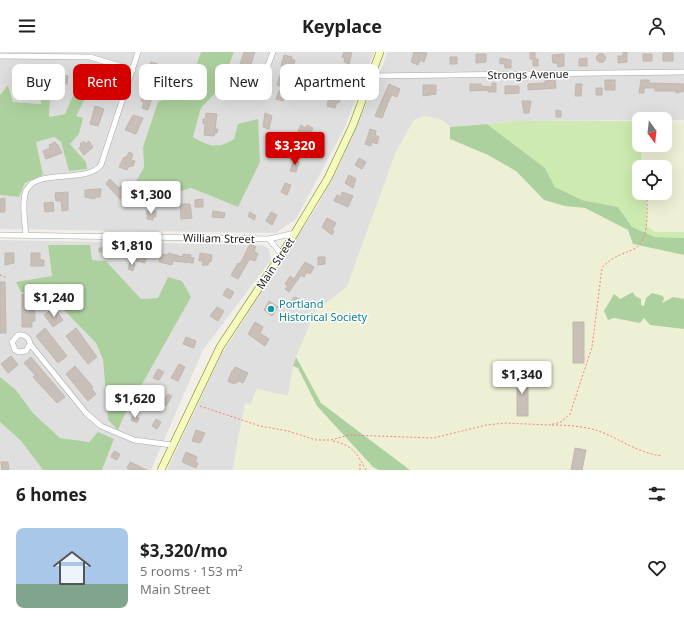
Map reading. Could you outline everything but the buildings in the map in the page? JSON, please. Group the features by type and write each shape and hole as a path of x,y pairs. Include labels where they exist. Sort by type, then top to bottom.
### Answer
{"main road":[{"name":"Main Street","path":"376,64 380,52"},
{"name":"Main Street","path":"160,470 220,347 295,233 340,155 362,100"}],"street":[{"path":"26,235 24,200 27,189 34,182 48,178 86,173 97,170 101,165 138,52"},
{"path":"268,64 273,52"},
{"path":"0,56 90,55 133,70"},
{"name":"Strongs Avenue","path":"379,76 684,72"},
{"name":"William Street","path":"0,235 269,239 295,233"},
{"name":"William Street","path":"269,239 281,254"},
{"path":"30,344 86,413 101,426 134,440 172,445"}],"path":[{"path":"549,425 561,422 570,414 592,347 602,268 608,260 636,248 642,241 647,226 646,200"},
{"path":"0,274 7,278"},
{"path":"192,404 260,426 288,431 316,440 331,440 343,443 354,450 366,470"},
{"path":"331,440 349,435 434,438 486,425 505,423 568,425 593,429 646,454 662,456"},
{"path":"360,459 360,470"}],"shaded area":[{"path":"0,52 201,52 197,64 139,64 139,100 183,100 143,147 144,167 135,183 139,202 191,188 238,207 234,139 221,147 204,144 193,137 201,108 215,93 215,100 272,100 272,64 229,64 234,52 374,52 369,64 280,64 280,100 355,100 345,127 296,219 276,233 0,229 0,195 19,197 25,183 43,175 35,142 54,137 61,142 69,171 87,169 86,162 70,144 65,114 49,117 41,104 13,102 12,100 65,100 65,64 12,64 12,99 8,85 0,95"},
{"path":"387,52 684,52 684,120 672,120 672,112 632,112 632,120 515,121 450,127 442,120 425,116 414,120 396,152 347,287 315,312 296,357 288,396 257,389 239,432 233,470 167,470 221,355 318,205 338,168 368,100 379,100 379,74"},
{"path":"0,240 262,245 269,249 271,260 203,350 151,470 102,470 114,439 98,433 89,442 60,438 33,413 16,390 0,377","holes":["48,245 92,260 106,261 141,299 158,298 118,429 108,420 103,360 96,343 57,303 36,293 52,276"]},
{"path":"0,422 21,441 43,470 0,470"}],"green space":[{"path":"201,52 234,52 229,64 215,64 215,93 201,108 193,137 209,145 214,146 223,144 234,139 238,124 258,119 260,162 238,207 191,188 140,203 135,183 144,167 143,147 158,102 163,100 207,100 207,64 197,63"},
{"path":"8,85 13,102 41,104 41,100 50,100 49,117 65,114 73,96 73,100 84,100 76,116 83,118 79,134 70,144 86,162 87,169 69,171 61,142 54,137 36,142 43,175 25,183 19,197 0,195 0,95"},
{"path":"425,116 442,120 450,127 450,139 488,155 516,171 544,200 565,206 585,208 628,230 633,244 684,255 684,299 673,297 661,304 641,305 608,320 614,318 640,323 643,318 650,325 684,329 684,470 410,470 321,403 296,357 315,312 347,287 396,152 414,120"},
{"path":"515,121 632,121 632,152 642,152 641,160 632,160 632,200 646,200 647,226 655,232 684,232 684,238 655,237 632,227 618,207 582,200 555,187 545,168 487,124"},
{"path":"684,123 684,232 654,232 647,226 646,200 672,200 672,160 641,160 642,152 672,152 672,124"},
{"path":"487,124 545,168 555,187 582,200 618,207 632,227 655,237 684,238 684,255 633,244 628,230 585,208 565,206 544,200 516,171 488,155 450,139 450,127"},
{"path":"48,245 90,245 92,260 106,261 141,299 158,298 168,277 182,281 191,297 123,418 118,430 108,420 103,360 96,343 57,303 36,293 21,292 16,282 52,276"},
{"path":"633,292 635,296 641,299 641,305 644,306 646,298 652,293 663,296 664,299 662,303 673,297 684,299 684,329 650,325 644,318 640,323 614,318 608,320 604,311 614,294 620,299"},
{"path":"296,357 321,403 410,470 379,470 373,467 317,406 298,368 293,366"},
{"path":"293,366 298,368 317,406 373,467 386,470 233,470 245,403 251,405 257,389 288,396"},
{"path":"0,377 16,390 33,413 60,438 89,442 98,432 114,439 102,470 43,470 21,441 0,422"}],"place":[{"name":"Portland Historical Society","path":"271,309"}]}
